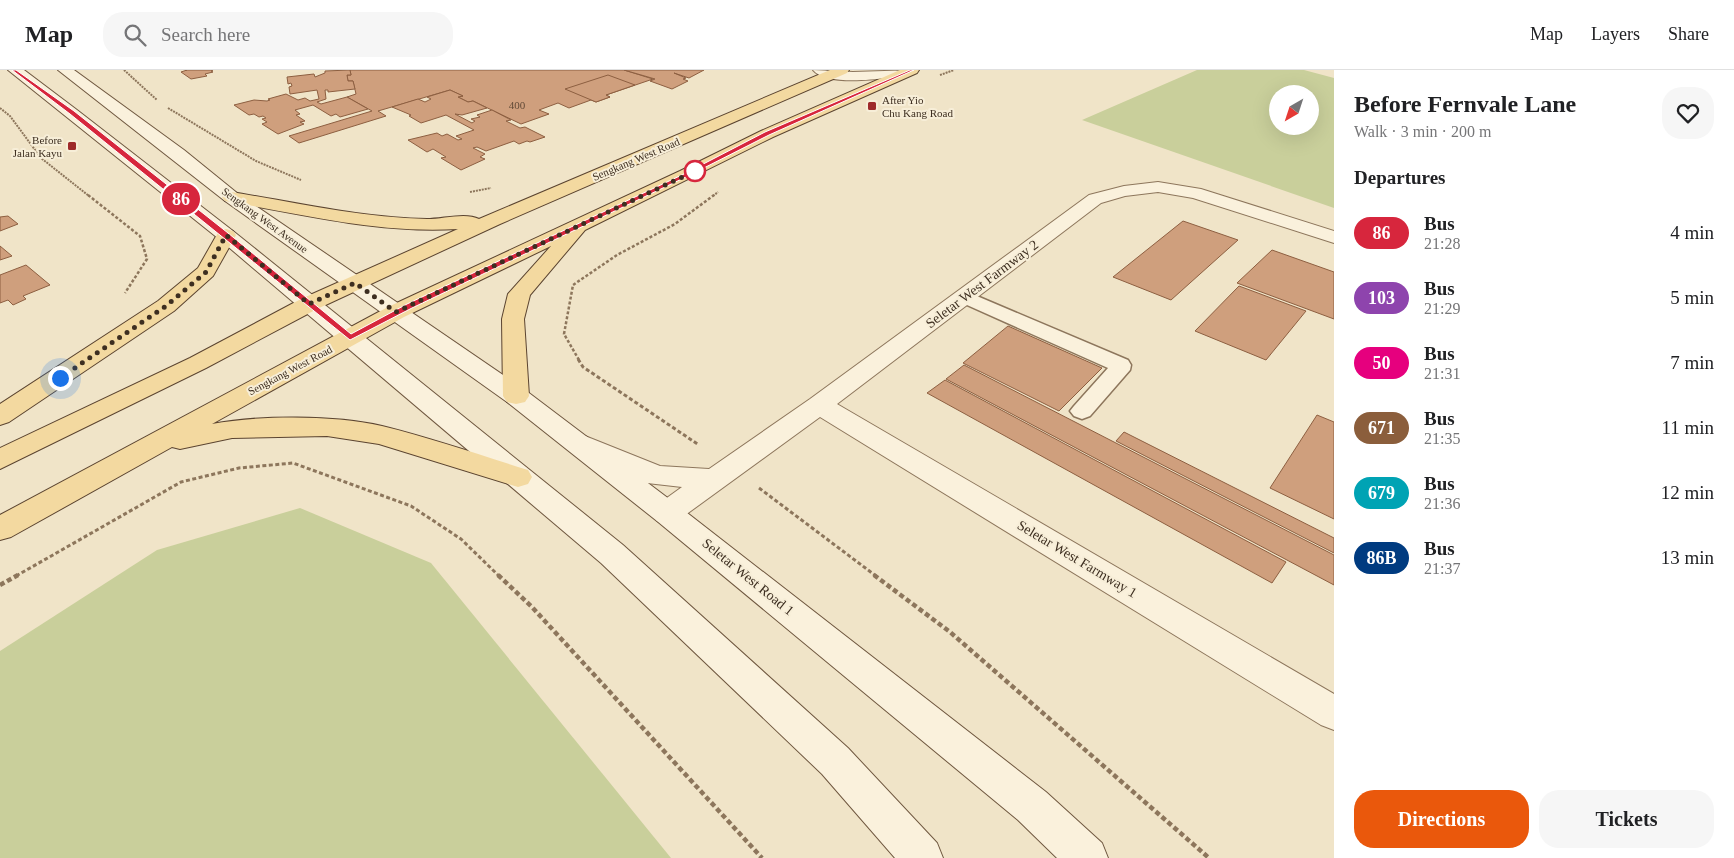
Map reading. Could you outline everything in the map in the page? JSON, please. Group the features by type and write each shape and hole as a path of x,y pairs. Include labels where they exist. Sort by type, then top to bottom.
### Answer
{"main road":[{"path":"15,70 226,235 612,554 835,761 922,858"},
{"name":"Sengkang West Avenue","path":"64,70 178,154 231,197 396,312"},
{"path":"831,71 873,77 911,70"},
{"name":"Sengkang West Road","path":"0,529 396,312 686,175 767,134 911,70"},
{"name":"Sengkang West Road","path":"0,459 198,363 309,304 493,220 831,71"},
{"name":"Seletar West Farmway 2","path":"668,513 721,473 819,405 1095,199 1124,191 1158,187 1195,193 1334,237"},
{"path":"231,197 383,222 428,225 493,220"},
{"path":"516,396 513,319 519,294 586,221"},
{"path":"0,416 166,306 206,272 226,235"},
{"name":"Seletar West Road 1","path":"396,312 516,396 668,513 1032,806 1086,858"},
{"name":"Seletar West Farmway 1","path":"819,405 1334,713"},
{"path":"151,446 232,429 327,427 381,435 518,477"},
{"path":"572,439 637,469 657,476 721,473"}],"lane":[{"path":"965,297 1120,365 1119,370 1082,411"}],"path":[{"path":"124,70 162,104 256,161 305,181"},
{"path":"0,108 10,116 41,158 140,236 147,259 125,293"},
{"path":"468,192 497,186"},
{"path":"720,190 674,224 617,255 573,285 564,334 583,367 721,473 950,632 1209,858"},
{"path":"0,585 181,482 238,468 293,463 411,506 461,539 532,607 762,858"}],"green space":[{"path":"1197,70 1304,70 1334,78 1334,208 1082,120"},
{"path":"300,508 431,563 671,858 0,858 0,651 157,550"}],"building":[{"path":"187,70 213,70 211,71 213,72 205,74 207,76 191,79 181,72"},
{"path":"350,70 624,70 653,79 606,95 610,97 596,102 591,100 569,108 558,103 539,110 549,114 521,124 473,101 468,102 458,97 463,96 450,90 378,111 386,116 299,143 289,136 372,111 347,97 356,94 353,81 348,81 347,75 351,75"},
{"path":"350,70 351,75 347,75 348,81 353,81 355,89 328,92 328,90 325,90 326,99 317,102 321,104 347,97 368,109 340,117 336,114 331,116 313,105 295,110 300,114 296,115 305,121 300,122 304,124 278,134 262,124 267,122 262,119 266,118 263,116 249,115 234,105 254,100 267,101 270,100 268,99 286,94 298,100 305,98 310,101 319,99 317,90 290,94 289,87 292,86 291,83 288,84 287,77 314,74 315,77 325,73 325,71"},
{"path":"624,70 704,70 689,78 674,73 686,78 683,79 688,81 672,89 650,81 655,79"},
{"path":"608,75 635,85 606,95 610,97 596,102 565,89"},
{"path":"450,90 463,96 458,97 468,102 473,101 487,108 462,115 455,114 472,123 475,121 471,119 480,117 477,115 492,110 511,120 506,121 520,128 525,127 545,137 519,144 514,141 486,151 477,147 473,148 485,154 480,157 485,159 461,170 441,158 446,157 433,149 427,152 408,140 437,133 442,136 447,134 458,140 462,139 456,136 474,130 446,115 421,123 409,116 411,115 392,107 418,99 425,102 431,99 427,97"},
{"path":"8,216 18,224 0,231 0,217"},
{"path":"1183,221 1238,240 1171,300 1113,277"},
{"path":"0,246 12,256 0,260"},
{"path":"1272,250 1334,272 1334,319 1237,283"},
{"path":"26,265 50,285 23,296 26,299 13,305 8,300 0,303 0,275"},
{"path":"1239,286 1306,311 1266,360 1195,331"},
{"path":"1008,326 1102,368 1059,411 963,363"},
{"path":"964,365 1334,555 1334,585 946,379"},
{"path":"945,380 1286,562 1272,583 927,393"},
{"path":"1317,415 1334,422 1334,519 1270,488"},
{"path":"1124,432 1334,538 1334,553 1116,441"}],"bus line":[{"name":"86","path":"15,70 226,235 350,338 396,312 686,175 767,134 912,70"}],"place":[{"name":"After Yio Chu Kang Road","path":"872,106"},
{"name":"Before Jalan Kayu","path":"72,146"}],"route":[{"path":"60,378 166,306 206,272 226,235 309,304 355,283 396,312 695,171"}]}
